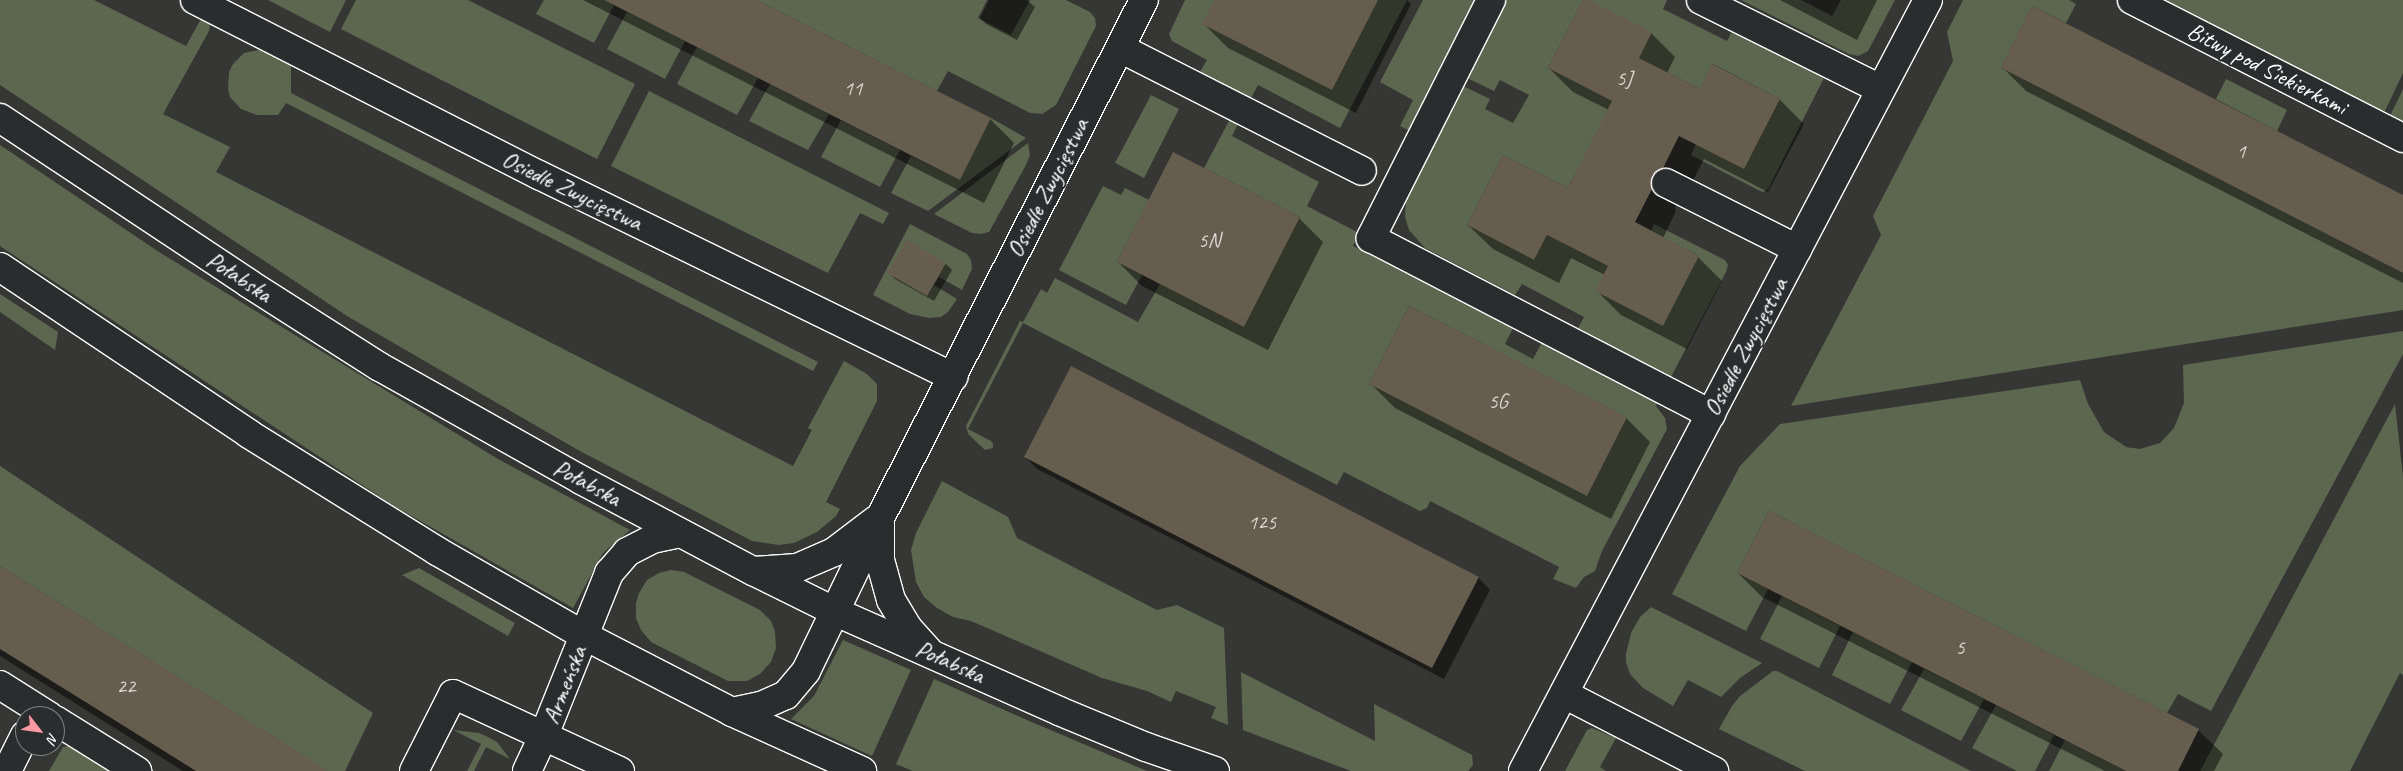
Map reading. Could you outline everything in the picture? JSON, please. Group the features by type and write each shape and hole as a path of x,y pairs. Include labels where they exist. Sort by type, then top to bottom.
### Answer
{"street":[{"name":"Osiedle Zwycięstwa","path":"195,0 539,175 952,377"},
{"name":"Osiedle Zwycięstwa","path":"732,712 761,706 786,694 806,671 880,518 1144,0"},
{"path":"1491,0 1371,238 1711,414"},
{"path":"1702,0 1880,89"},
{"name":"Osiedle Zwycięstwa","path":"1523,771 1928,0"},
{"name":"Bitwy pod Siekierkami","path":"2132,0 2403,138"},
{"path":"1120,48 1362,171"},
{"name":"Połabska","path":"0,118 248,283 380,367 680,533 836,612 1146,747 1215,771"},
{"path":"1666,184 1797,249"},
{"path":"0,267 248,434 437,551 585,636 732,712 862,771"},
{"path":"753,571 797,568 834,552 880,518"},
{"path":"880,518 880,560 891,600 907,627 931,654"},
{"name":"Armeńska","path":"526,771 544,735 609,573 627,552 652,539 680,533"},
{"path":"0,685 31,706"},
{"name":"Armeńska","path":"414,771 453,694 544,735"},
{"path":"1564,694 1714,771"},
{"path":"65,728 137,771"},
{"path":"544,735 620,771"},
{"path":"7,771 15,755"}],"green space":[{"path":"0,0 94,0 186,46 202,17 210,24 209,31 163,114 230,147 216,172 793,466 812,430 808,428 844,361 867,374 877,384 877,401 826,502 840,509 836,516 817,532 794,543 779,545 752,541 578,450 347,316 0,85"},
{"path":"268,0 346,0 330,32"},
{"path":"356,0 468,0 635,84 597,159 341,29"},
{"path":"544,0 604,0 614,5 594,43 536,14"},
{"path":"756,0 987,0 978,18 1011,35 1030,0 1066,0 1090,12 1095,18 1096,26 1056,105 1042,114 1030,113 948,71 937,91"},
{"path":"1185,0 1215,0 1203,24 1378,0 1407,0 1340,128 1258,85 1251,98 1200,72 1207,60 1172,41 1169,34"},
{"path":"1423,0 1475,0 1410,131 1400,126 1413,100 1380,82"},
{"path":"1504,0 1583,0 1548,68 1613,101 1568,188 1503,155 1467,225 1534,260 1547,235 1608,266 1663,326 1699,256 1651,231 1654,224 1725,260 1728,265 1726,272 1671,377 1578,328 1584,317 1522,284 1515,295 1425,248 1409,230 1405,217 1406,198 1461,85 1490,99 1485,109 1513,123 1529,95 1500,80 1494,91 1465,77"},
{"path":"1589,0 1667,0 1663,9 1727,41 1733,29 1825,76 1768,189 1763,192 1758,190 1691,155 1696,144 1744,168 1780,99 1713,64 1700,89 1639,58"},
{"path":"1741,0 1801,0 1832,16 1841,0 1895,0 1868,51 1858,56 1849,54"},
{"path":"1963,0 2069,0 2076,4 2066,23 2032,6 2001,68 2403,273 2403,310 1791,406 1881,235 1873,216 1953,61 1947,32"},
{"path":"2158,0 2403,0 2403,73 2383,115"},
{"path":"627,12 685,41 665,79 607,49"},
{"path":"697,47 758,78 737,115 677,84"},
{"path":"264,49 291,60 291,93 818,362 813,371 286,103 278,115 257,115 241,109 230,97 228,89 229,72 233,64 244,53"},
{"path":"2226,79 2287,110 2277,131 2216,99"},
{"path":"770,84 829,114 808,150 749,121"},
{"path":"2403,89 2403,125 2389,118"},
{"path":"649,91 889,213 883,224 860,213 828,273 611,166"},
{"path":"1151,95 1179,109 1144,178 1115,163"},
{"path":"991,118 1026,138 928,211 891,193 911,156 960,180"},
{"path":"1230,119 1238,124 1232,136 1319,182 1307,206 1359,233 1353,246 1513,328 1505,344 1533,359 1542,342 1658,401 1656,406 1665,418 1667,429 1602,551 1595,571 1584,577 1576,588 1553,579 1559,567 1430,501 1427,508 1420,511 1344,472 1337,485 1023,323 968,429 991,441 993,448 985,450 968,434 966,426 1020,321 1023,322 1041,289 1047,293 1055,278 1138,322 1160,284 1244,327 1300,217 1204,168","holes":["1409,306 1626,417 1587,495 1369,384"]},
{"path":"841,120 900,150 880,187 821,157"},
{"path":"1028,143 1030,155 1026,165 989,232 981,234 972,233 934,214"},
{"path":"0,145 159,252 498,459 630,530 603,553 573,608 394,506 0,246"},
{"path":"1103,186 1121,195 1125,188 1149,200 1117,262 1142,275 1126,305 1059,270"},
{"path":"910,224 967,254 971,260 972,269 962,290 939,277 934,285 957,299 948,312 941,317 929,318 910,314 873,295"},
{"path":"0,294 58,332 55,350 0,312"},
{"path":"2403,331 2403,354 2211,711 2178,694 2167,713 1769,511 1737,573 1768,589 1746,631 1672,594 1740,466 1780,424 2080,380 2088,404 2104,432 2126,447 2140,449 2160,443 2174,428 2184,403 2183,365"},
{"path":"2395,404 2403,477 2403,675 2400,673 2350,771 2200,771"},
{"path":"0,466 373,713 345,771 295,771 304,756 0,566"},
{"path":"942,481 1008,517 1017,538 1157,610 1177,605 1224,628 1228,725 1211,718 1216,707 1176,691 1171,702 1147,691 1102,678 971,621 953,617 937,608 924,597 916,582 911,550 916,533"},
{"path":"419,568 515,623 508,636 402,575"},
{"path":"671,570 684,572 760,610 771,621 775,632 776,648 771,662 760,674 747,681 728,681 651,642 641,630 636,618 636,603 639,593 647,580 659,573"},
{"path":"1782,596 1840,626 1819,668 1760,639"},
{"path":"1651,607 1762,663 1740,678 1721,697 1688,680 1673,706 1643,688 1630,674 1626,662 1631,633 1640,617"},
{"path":"1853,632 1912,662 1890,704 1832,675"},
{"path":"843,640 911,670 872,756 791,719 814,696"},
{"path":"1924,669 1984,699 1961,741 1901,710"},
{"path":"1773,671 1777,671 1971,771 1805,771 1719,729 1740,696"},
{"path":"1241,672 1375,741 1374,704 1472,755 1473,765 1468,771 1351,771 1243,730"},
{"path":"934,679 1147,771 913,771 896,764"},
{"path":"1996,705 2054,735 2035,771 2017,771 1972,748"},
{"path":"1592,728 1616,738 1600,767 1606,771 1565,771 1587,730"},
{"path":"453,730 479,733 488,737 497,742 510,759 486,747 474,771 467,771 481,744"},
{"path":"2065,740 2125,771 2049,771"},
{"path":"73,746 113,771 49,771 58,756 65,756 65,747"}],"building":[{"path":"604,0 756,0 991,118 960,180"},
{"path":"1215,0 1378,0 1332,90 1202,24"},
{"path":"1583,0 1589,0 1652,32 1639,58 1700,89 1712,64 1780,99 1744,169 1679,136 1663,168 1652,176 1652,189 1635,222 1699,256 1663,326 1595,291 1608,266 1547,235 1534,260 1467,225 1503,155 1568,188 1612,101 1548,68"},
{"path":"2032,6 2403,195 2403,273 2001,68"},
{"path":"1173,152 1300,217 1244,327 1117,262"},
{"path":"907,240 946,263 927,296 887,273"},
{"path":"1409,306 1627,417 1587,496 1369,384"},
{"path":"1071,366 1479,577 1432,668 1024,457"},
{"path":"1769,511 2199,729 2178,771 2126,771 1737,573"},
{"path":"0,566 329,771 196,771 0,649"}]}
